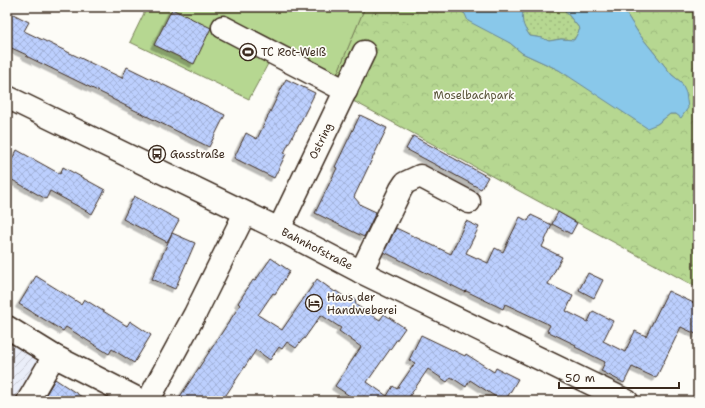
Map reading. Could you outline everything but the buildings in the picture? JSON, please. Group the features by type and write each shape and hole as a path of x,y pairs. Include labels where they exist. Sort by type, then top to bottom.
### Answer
{"street":[{"path":"223,27 346,91"},
{"name":"Ostring","path":"279,229 364,52"},
{"name":"Bahnhofstraße","path":"7,98 279,229 361,272 627,401"},
{"path":"361,272 405,183 420,176 469,202"},
{"path":"148,401 245,213"},
{"path":"7,327 54,356 142,401"},
{"path":"28,401 54,356"}],"shaded area":[{"path":"7,331 43,354 17,401 7,401"}],"green space":[{"name":"TC Rot-Weiß","path":"147,7 365,7 330,91 269,62 249,99 130,42"},
{"name":"Moselbachpark","path":"365,7 458,7 465,14 510,43 522,53 559,70 657,124 670,114 676,114 681,117 681,82 672,75 639,34 622,7 698,7 698,288 357,103 330,91"},
{"path":"524,7 562,7 580,29 574,40 561,39 549,41 530,36 522,22"}],"water":[{"path":"458,7 524,7 523,22 525,29 530,36 549,41 561,39 574,40 580,29 562,7 622,7 639,34 672,75 681,82 686,93 688,108 681,118 676,114 670,114 657,124 647,128 559,70 522,53 510,43 468,21 465,14"}],"place":[{"name":"TC Rot-Weiß","path":"248,52"},
{"name":"Gasstraße","path":"157,154"},
{"name":"Haus der Handweberei","path":"314,303"}]}
